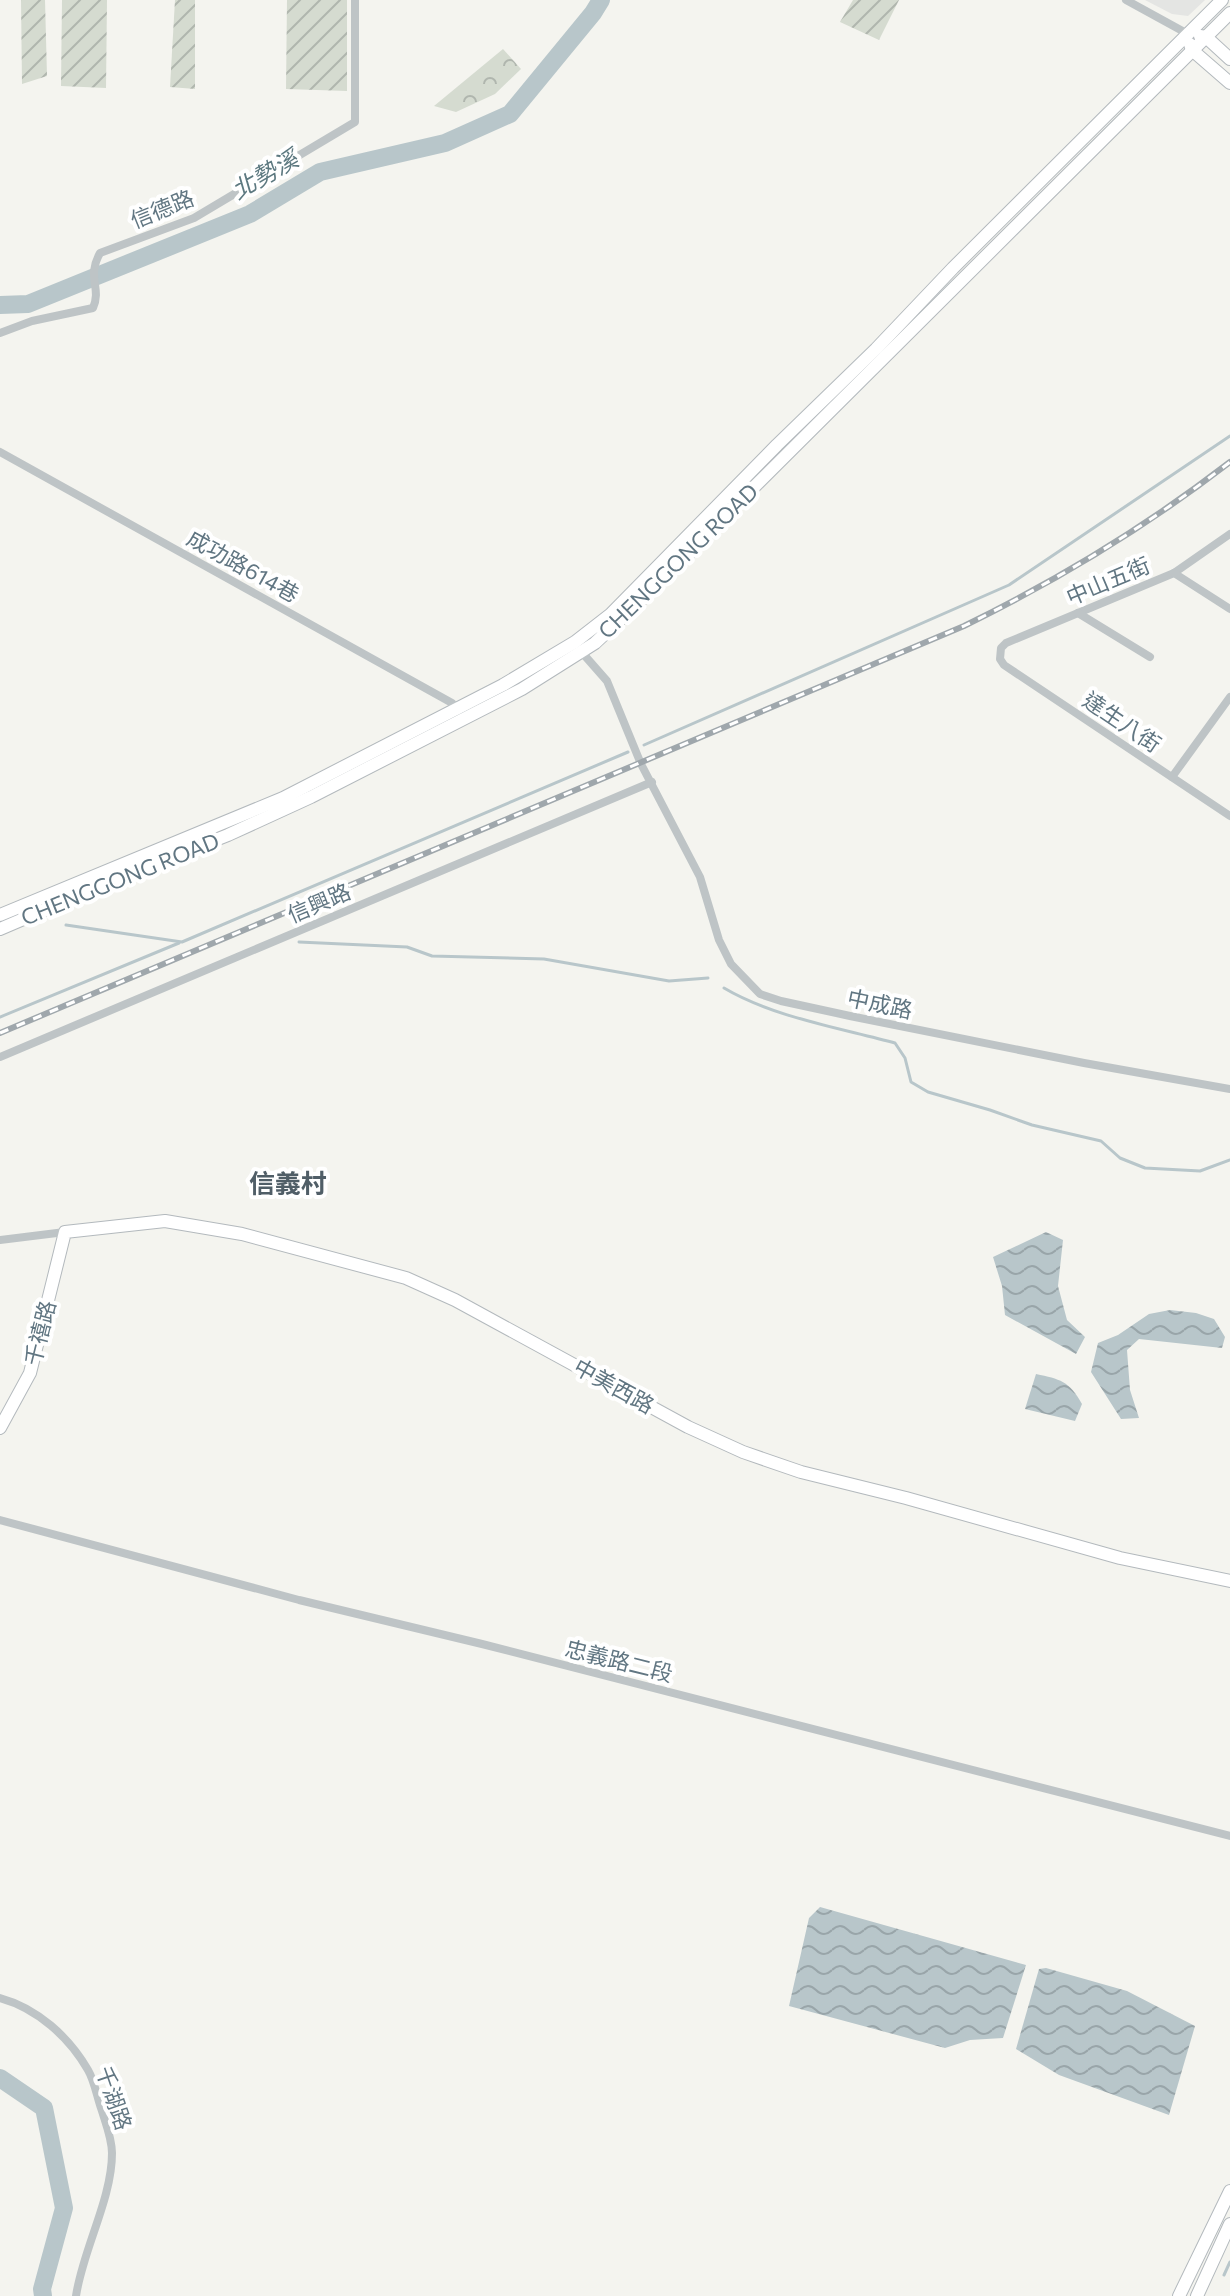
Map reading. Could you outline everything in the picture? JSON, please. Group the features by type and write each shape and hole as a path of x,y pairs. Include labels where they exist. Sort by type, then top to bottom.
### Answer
{"street":[{"name":"信德路","path":"0,333 32,321 93,308 97,299 94,264 100,253 194,218 355,122 355,0"},
{"path":"1126,0 1188,34 1206,37 1230,59"},
{"name":"CHENGGONG ROAD","path":"1064,168 1222,0"},
{"name":"CHENGGONG ROAD","path":"0,929 228,835 311,797 459,714 503,685 578,647 953,268 1230,13"},
{"path":"1188,34 1192,50 1230,83"},
{"name":"成功路614巷","path":"0,452 452,703 459,714"},
{"name":"中山五街","path":"999,655 1006,643 1174,573 1230,534"},
{"path":"1174,573 1230,609"},
{"path":"1078,613 1150,657"},
{"name":"中成路","path":"578,647 607,681 641,764 700,877 719,940 731,964 760,994 850,1016 1230,1089"},
{"name":"達生八街","path":"999,655 1004,665 1230,816"},
{"path":"1172,777 1229,700"},
{"name":"CHENGGONG ROAD","path":"0,915 283,798 459,714"},
{"name":"信興路","path":"0,1057 652,782"},
{"name":"中美西路","path":"0,1240 165,1221 242,1234 406,1278 455,1300 688,1427 743,1452 801,1472 1120,1558 1230,1581"},
{"name":"千禧路","path":"0,1428 30,1373 65,1232"},
{"name":"忠義路二段","path":"0,1520 299,1600 1230,1836"},
{"name":"千湖路","path":"0,1998 21,2004 59,2032 89,2071 109,2133 112,2151 108,2182 76,2296"},
{"path":"1179,2296 1230,2191"},
{"path":"1197,2296 1230,2224"}],"shaded area":[{"path":"1145,0 1205,0 1188,16 1172,14"}],"green space":[{"path":"21,0 45,0 47,76 22,84"},
{"path":"62,0 107,0 106,88 61,86"},
{"path":"175,0 195,0 195,89 170,87"},
{"path":"287,0 347,0 347,91 286,89"},
{"path":"853,0 899,0 879,40 840,22"},
{"path":"503,49 521,69 495,94 456,112 434,106"}],"water":[{"path":"1046,1232 1063,1240 1058,1286 1067,1320 1085,1337 1076,1354 1005,1315 1002,1286 993,1257"},
{"path":"1170,1310 1214,1319 1225,1337 1222,1348 1139,1339 1127,1350 1130,1390 1139,1418 1121,1419 1091,1372 1098,1343 1118,1335 1149,1314"},
{"path":"1036,1374 1058,1380 1073,1390 1082,1404 1075,1421 1025,1409"},
{"path":"820,1907 1026,1965 1003,2038 970,2040 945,2048 789,2006 809,1918"},
{"path":"1046,1968 1127,1991 1195,2026 1169,2115 1059,2075 1016,2049 1039,1969"}],"waterway":[{"name":"北勢溪","path":"0,305 28,304 250,214 320,172 445,143 510,114 601,0"},
{"path":"644,745 1009,585 1230,436"},
{"path":"66,925 182,942 628,752"},
{"path":"299,942 407,947 432,956 544,959 669,981 708,978"},
{"path":"0,1017 179,943"},
{"path":"724,988 785,1014 895,1043 905,1058 911,1082 928,1092 1032,1125 1101,1141 1120,1158 1145,1168 1200,1171 1230,1160"},
{"path":"0,2078 44,2108 64,2208 42,2289 43,2296"},
{"path":"1224,2275 1230,2262"}],"railway":[{"path":"0,1033 964,626 1101,551 1230,462"}],"district":[{"name":"信義村","path":"288,1184"}]}
